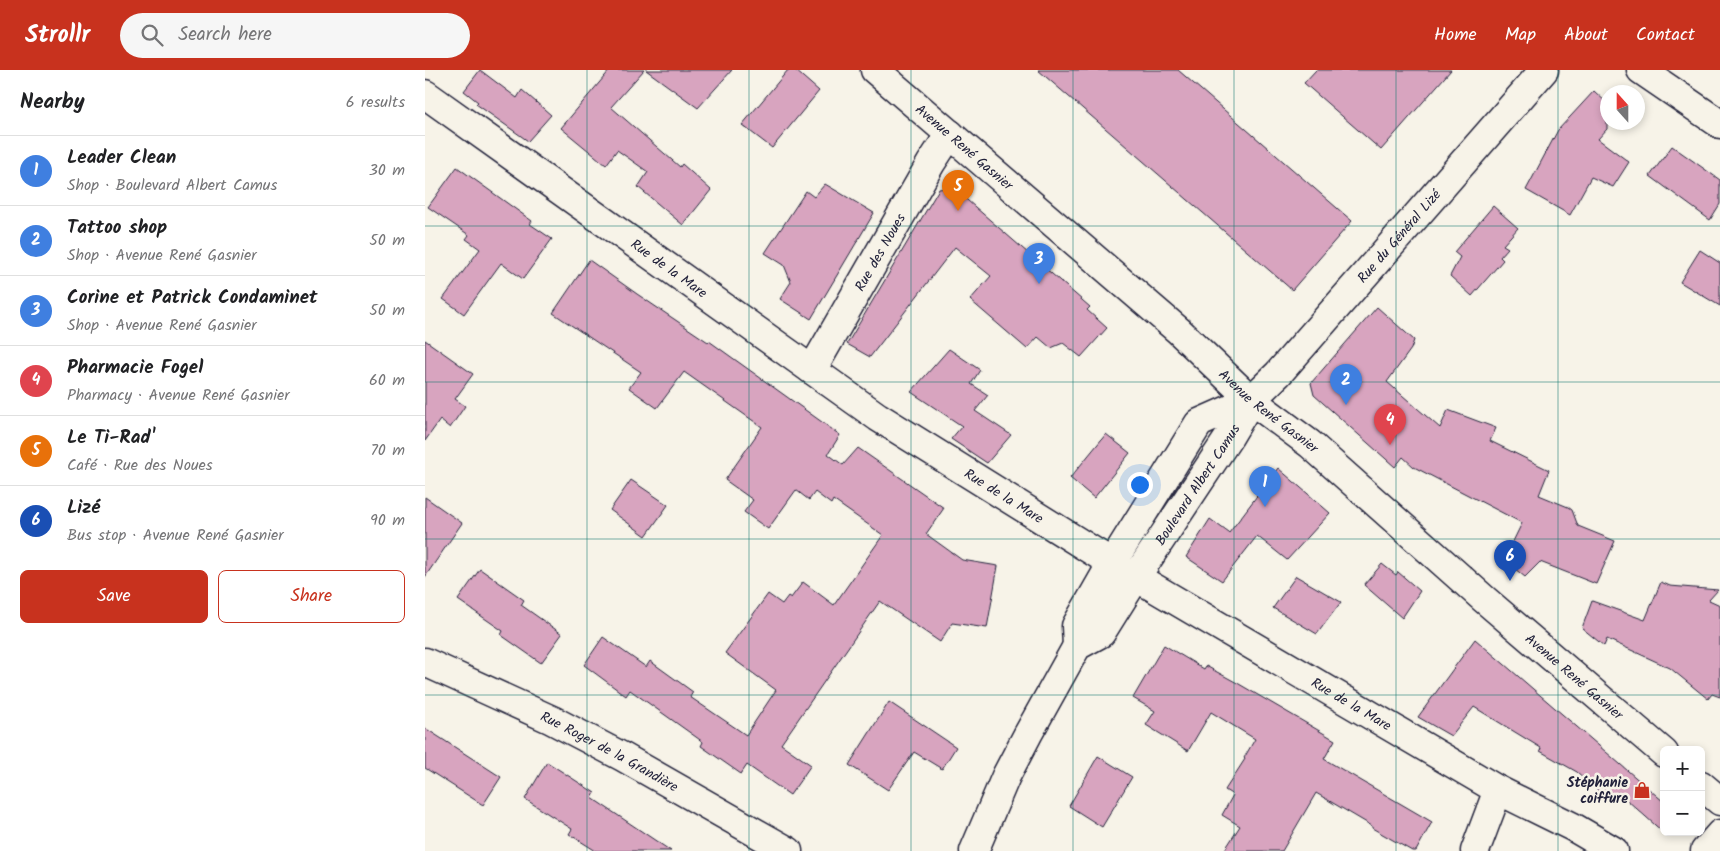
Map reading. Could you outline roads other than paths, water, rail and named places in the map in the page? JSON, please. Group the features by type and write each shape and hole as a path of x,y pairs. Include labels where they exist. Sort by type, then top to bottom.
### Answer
{"main road":[{"name":"Avenue René Gasnier","path":"875,70 1179,331 1251,400 1310,444 1491,605 1660,750"},
{"name":"Rue du Général Lizé","path":"1251,400 1278,374 1544,70"},
{"path":"1641,70 1720,124"},
{"name":"Rue de la Mare","path":"425,94 879,417 1112,563 1498,790 1573,827 1614,851"},
{"name":"Rue des Noues","path":"812,370 931,163 950,134"},
{"name":"Boulevard Albert Camus","path":"1077,646 1076,626 1112,563 1199,423 1251,400"},
{"name":"Boulevard Albert Camus","path":"974,851 1006,776 1027,734 1077,646 1101,633 1229,437 1251,400"},
{"name":"Rue Roger de la Grandière","path":"425,662 552,720 623,757 788,851"},
{"path":"1705,788 1720,801"},
{"path":"1475,851 1498,790"},
{"path":"1705,851 1720,834"}],"place":[{"name":"Le Ti-Rad'","path":"958,211"},
{"name":"Corine et Patrick Condaminet","path":"1039,284"},
{"name":"Tattoo shop","path":"1346,405"},
{"name":"Pharmacie Fogel","path":"1390,445"},
{"name":"Leader Clean","path":"1265,507"},
{"name":"Lizé","path":"1510,581"},
{"name":"Stéphanie coiffure","path":"1642,790"}]}
